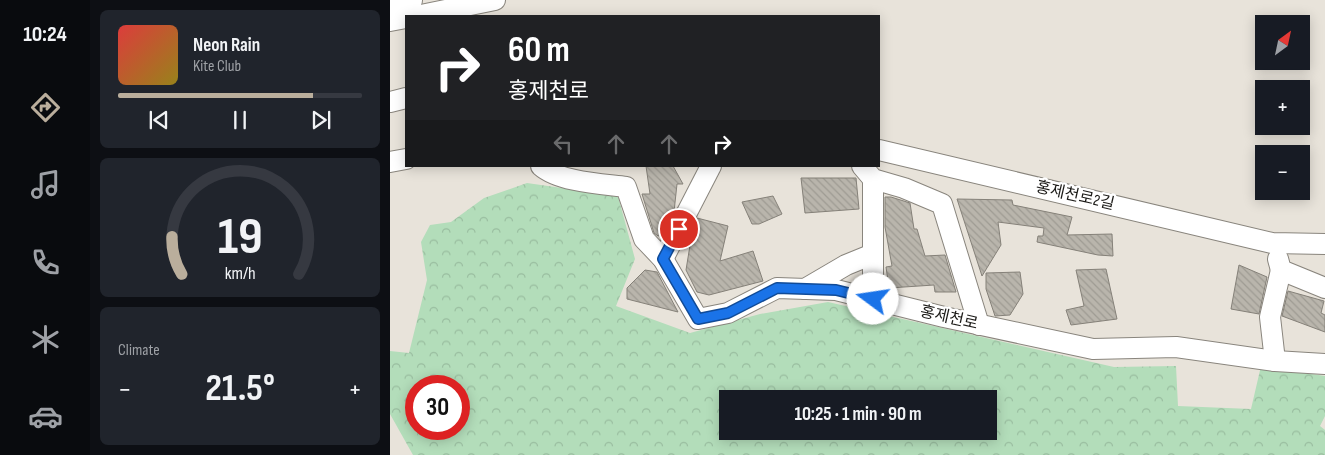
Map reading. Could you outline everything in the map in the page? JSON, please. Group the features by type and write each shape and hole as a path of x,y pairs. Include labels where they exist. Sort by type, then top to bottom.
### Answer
{"street":[{"path":"390,6 408,0"},
{"path":"421,15 495,0"},
{"path":"390,21 405,18"},
{"path":"390,102 405,98"},
{"name":"홍제천로2길","path":"880,150 1272,243 1325,244"},
{"path":"390,162 405,159"},
{"name":"홍제천로","path":"542,167 546,171 578,180 626,187 644,239 663,259 698,319 728,313 777,288 836,290 979,325 1093,349 1176,347 1275,361 1325,364"},
{"path":"663,259 710,167"},
{"path":"873,299 874,254 867,173 942,204 979,325"},
{"path":"1272,243 1282,270 1270,317 1275,361"},
{"path":"805,289 846,264 874,254"},
{"path":"1282,270 1325,288"}],"green space":[{"path":"527,183 618,196 635,259 616,306 690,333 760,314 828,302 1114,367 1176,366 1178,406 1251,409 1261,366 1325,376 1325,416 1320,426 1325,430 1325,455 413,455 390,414 390,351 409,353 427,280 421,242 430,225 451,222 484,198"}],"building":[{"path":"646,167 674,167 683,184 677,184 674,212 662,235 658,236 654,233 642,194 650,194"},
{"path":"801,178 856,178 859,209 805,213"},
{"path":"773,196 782,214 759,224 752,224 742,202"},
{"path":"885,197 910,203 914,229 917,229 925,256 945,255 956,292 935,292 934,285 889,288 886,267 892,266 885,227"},
{"path":"957,199 1012,200 1013,205 1072,217 1067,235 1112,234 1113,256 1098,255 1037,242 1038,236 1043,236 1044,228 998,222 1001,245 982,276"},
{"path":"697,218 728,226 720,261 753,251 763,281 709,295 697,292 686,270 693,227"},
{"path":"1239,265 1267,277 1259,314 1231,309"},
{"path":"1106,269 1117,319 1071,325 1066,310 1084,306 1076,270"},
{"path":"645,270 657,272 678,312 627,299 627,288"},
{"path":"1020,272 1023,294 1010,315 995,316 986,289 986,273"},
{"path":"1288,291 1324,301 1321,313 1325,315 1325,332 1282,316"}],"route":[{"path":"679,229 663,259 698,319 728,313 777,288 836,290 873,299"}]}
